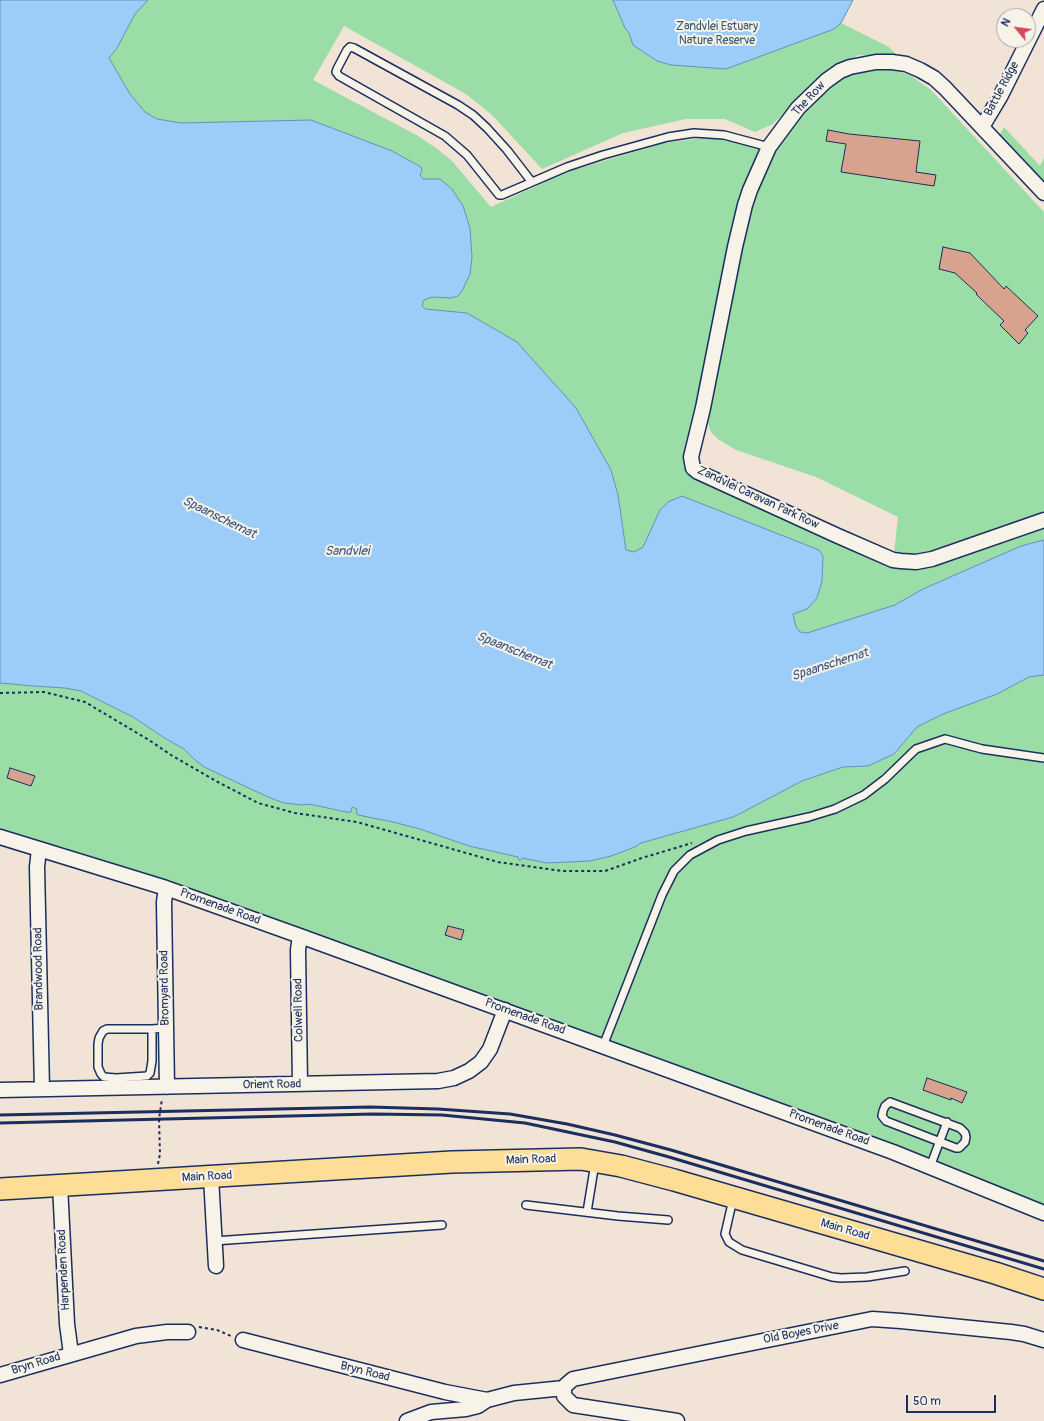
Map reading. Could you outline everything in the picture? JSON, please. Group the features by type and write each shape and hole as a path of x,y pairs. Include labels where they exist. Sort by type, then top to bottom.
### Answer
{"main road":[{"name":"Main Road","path":"0,1189 452,1162 581,1159 659,1176 995,1273 1044,1289"}],"street":[{"name":"Battle Ridge","path":"982,126 1000,97 1044,9"},
{"name":"The Row","path":"769,148 798,108 826,81 840,71 850,67 876,62 906,64 934,78 945,88 1044,193"},
{"name":"Zandvlei Caravan Park Row","path":"769,148 750,190 741,220 691,457 693,468 698,472 892,560 916,562 932,559 1044,520"},
{"name":"Promenade Road","path":"0,837 166,888 300,936 811,1122 930,1167 1044,1213"},
{"name":"Brandwood Road","path":"39,849 37,867 42,1089"},
{"name":"Bromyard Road","path":"165,1088 159,1029 164,902 166,888"},
{"name":"Colwell Road","path":"300,936 298,950 300,1084"},
{"name":"Orient Road","path":"0,1090 165,1088 438,1081 454,1078 469,1071 481,1062 490,1049 505,1010"},
{"path":"211,1177 216,1266"},
{"name":"Harpenden Road","path":"60,1185 67,1324 71,1354"},
{"name":"Old Boyes Drive","path":"407,1421 431,1412 466,1409 478,1406 488,1400 514,1393 564,1388 566,1384 573,1379 872,1320 901,1320 1010,1332 1024,1334 1044,1340"},
{"name":"Bryn Road","path":"0,1375 136,1336 167,1332 188,1332"},
{"name":"Bryn Road","path":"243,1340 445,1392 488,1400"},
{"path":"564,1388 564,1396 573,1405 677,1421"}],"lane":[{"path":"531,181 508,150 473,115 354,48 350,47 347,50 336,69 339,76 445,136 467,155 499,195 502,195 540,177 603,155 648,142 681,135 700,133 724,135 769,148"},
{"path":"603,1046 662,895 674,871 690,855 718,840 746,831 809,817 835,809 864,796 886,779 916,749 945,739 982,749 1044,758"},
{"path":"107,1029 159,1029 150,1072 147,1076 116,1078 101,1074 98,1067 98,1044 99,1038 103,1031 107,1029"},
{"path":"894,1102 947,1122 963,1130 966,1137 965,1142 959,1148 939,1142 886,1121 882,1116 887,1104 894,1102"},
{"path":"930,1167 947,1122"},
{"path":"587,1212 595,1161"},
{"path":"733,1197 725,1234 728,1242 742,1250 832,1277 867,1277 905,1271"},
{"path":"526,1204 668,1220"},
{"path":"214,1241 442,1226"}],"path":[{"path":"0,693 44,692 85,702 216,782 258,803 295,813 357,822 498,862 562,871 605,871 694,842"},
{"path":"157,1168 160,1154 159,1119 165,1088"},
{"path":"188,1332 190,1328 209,1328 243,1340"}],"green space":[{"path":"0,0 853,0 841,23 889,47 899,57 859,55 830,69 802,94 773,124 755,132 725,119 686,119 623,133 542,169 492,115 466,94 344,26 313,80 418,136 436,148 452,161 491,207 545,182 547,178 664,143 718,136 765,150 686,460 913,563 1044,520 1044,1213 811,1122 0,837"},
{"path":"881,67 910,75 931,90 1044,212 1044,512 917,555 894,553 898,517 816,477 736,450 718,439 711,432 707,421 713,402 735,282 755,198 776,151 799,113 827,84 854,68"},
{"path":"1004,127 1040,166 1044,158 1044,183 999,136"}],"water":[{"name":"Sandvlei","path":"0,0 148,0 135,14 117,48 109,58 130,94 145,112 157,119 181,123 311,120 392,151 421,167 422,171 420,175 423,179 440,179 452,189 463,206 470,228 472,257 470,274 458,296 451,298 432,297 424,300 422,305 425,309 467,313 517,342 576,408 611,470 618,495 626,550 634,552 643,547 660,510 668,502 682,496 819,550 823,556 822,581 817,598 807,609 793,614 796,627 800,632 807,633 895,605 923,589 1021,546 1044,540 1044,675 1029,677 997,694 943,714 917,727 894,754 868,766 843,767 802,781 733,817 641,843 635,847 611,856 590,861 547,863 522,858 520,861 518,857 469,846 420,829 358,815 356,813 357,809 352,807 351,812 346,812 309,804 303,805 284,803 204,767 184,749 133,717 81,691 65,688 0,683"},
{"name":"Zandvlei Estuary Nature Reserve","path":"613,0 853,0 841,23 834,29 726,69 671,65 657,61 633,45 629,33 625,28"}],"building":[{"path":"828,130 849,134 920,141 916,172 936,175 934,186 841,172 846,144 826,141"},
{"path":"943,247 970,253 1004,289 1006,286 1038,316 1025,330 1028,333 1019,344 1000,325 1004,321 976,294 977,293 955,273 939,269"},
{"path":"10,768 35,776 31,786 7,778"},
{"path":"448,926 464,930 461,940 445,935"},
{"path":"927,1078 967,1092 962,1103 951,1098 951,1100 923,1090"}],"railway":[{"path":"0,1115 370,1107 438,1109 510,1114 567,1124 671,1150 1044,1261"},
{"path":"0,1123 373,1114 442,1115 525,1123 615,1142 669,1157 1044,1269"}],"water label":[{"name":"Spaanschemat","path":"219,518"},
{"name":"Spaanschemat","path":"514,651"},
{"name":"Spaanschemat","path":"830,665"}]}
